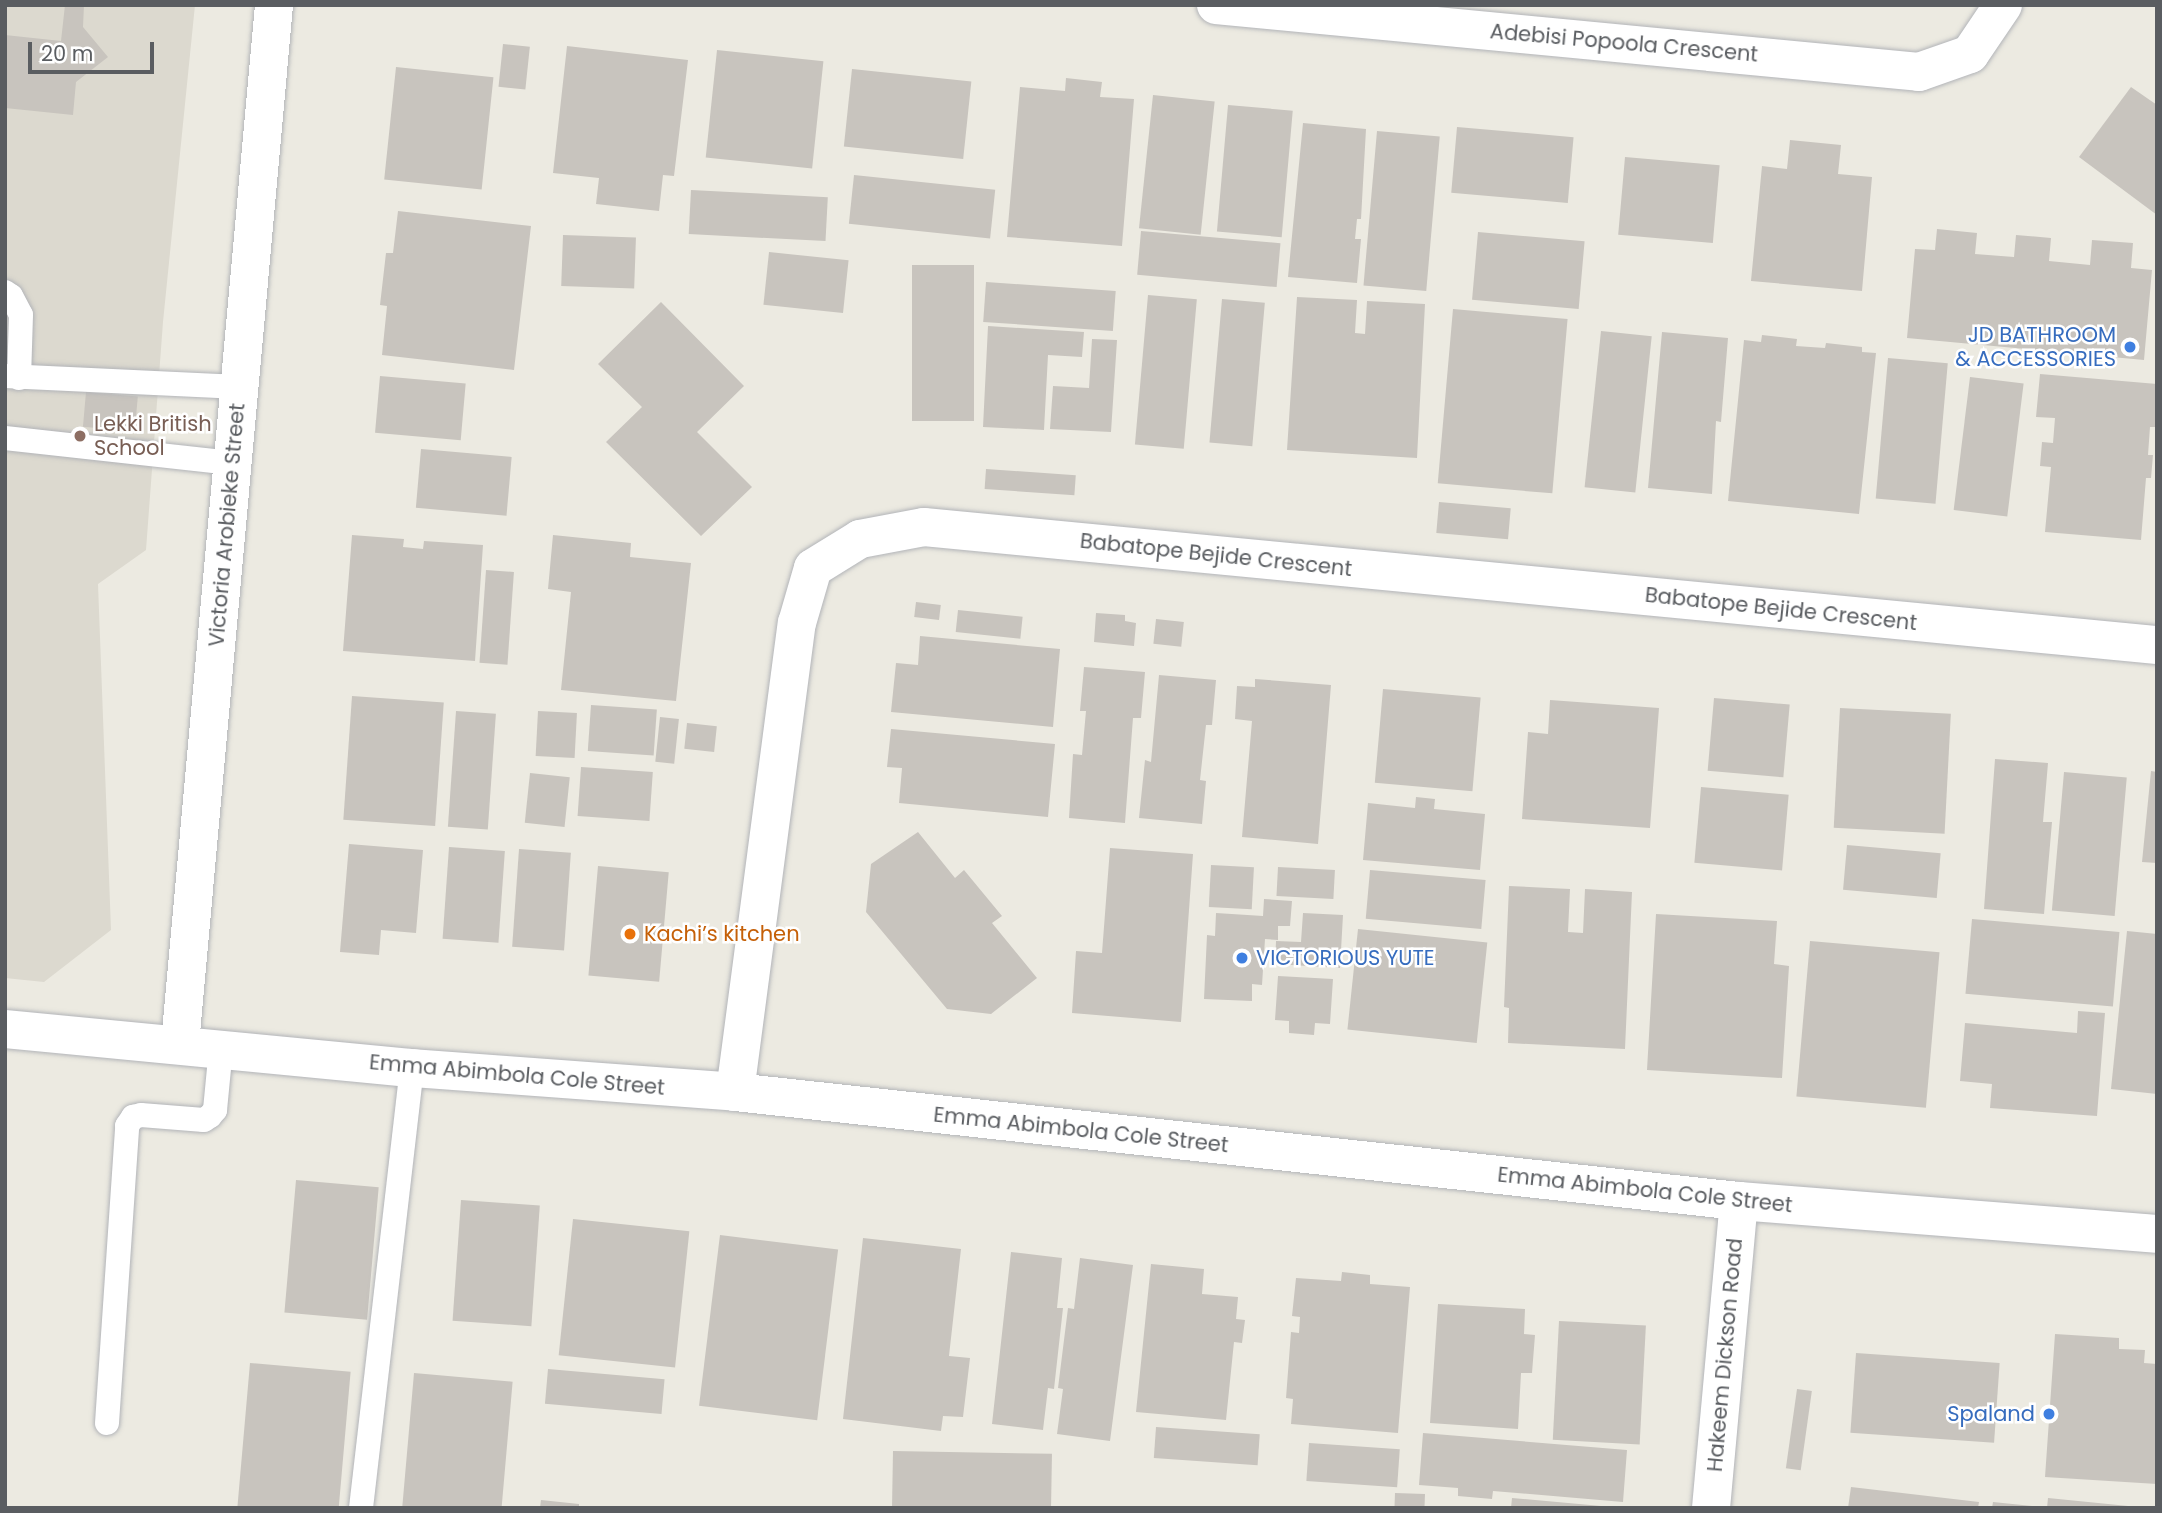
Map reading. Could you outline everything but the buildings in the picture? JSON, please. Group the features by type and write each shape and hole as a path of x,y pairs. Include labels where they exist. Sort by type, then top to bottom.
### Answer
{"street":[{"name":"Victoria Arobieke Street","path":"180,1044 274,5"},
{"name":"Adebisi Popoola Crescent","path":"1216,5 1919,72 1970,54 2003,5"},
{"name":"Babatope Bejide Crescent","path":"735,1092 797,623 813,568 860,539 924,527 2157,645"},
{"name":"Emma Abimbola Cole Street","path":"5,1029 412,1068 735,1092 1739,1201 2157,1234"},
{"name":"Hakeem Dickson Road","path":"1711,1508 1739,1201"}],"lane":[{"path":"5,292 11,296 21,315 12,377 240,387"},
{"path":"5,438 232,463"},
{"path":"107,1423 127,1126 133,1117 141,1115 204,1120 210,1116 215,1110 221,1048"},
{"path":"362,1508 412,1068"}],"shaded area":[{"name":"Lekki British School","path":"5,5 195,5 163,322 146,550 98,584 111,930 44,982 5,978"}],"place":[{"name":"JD BATHROOM & ACCESSORIES","path":"2130,347"},
{"name":"Lekki British School","path":"80,436"},
{"name":"Kachi’s kitchen","path":"630,934"},
{"name":"VICTORIOUS YUTE","path":"1242,958"},
{"name":"Spaland","path":"2049,1414"}]}
